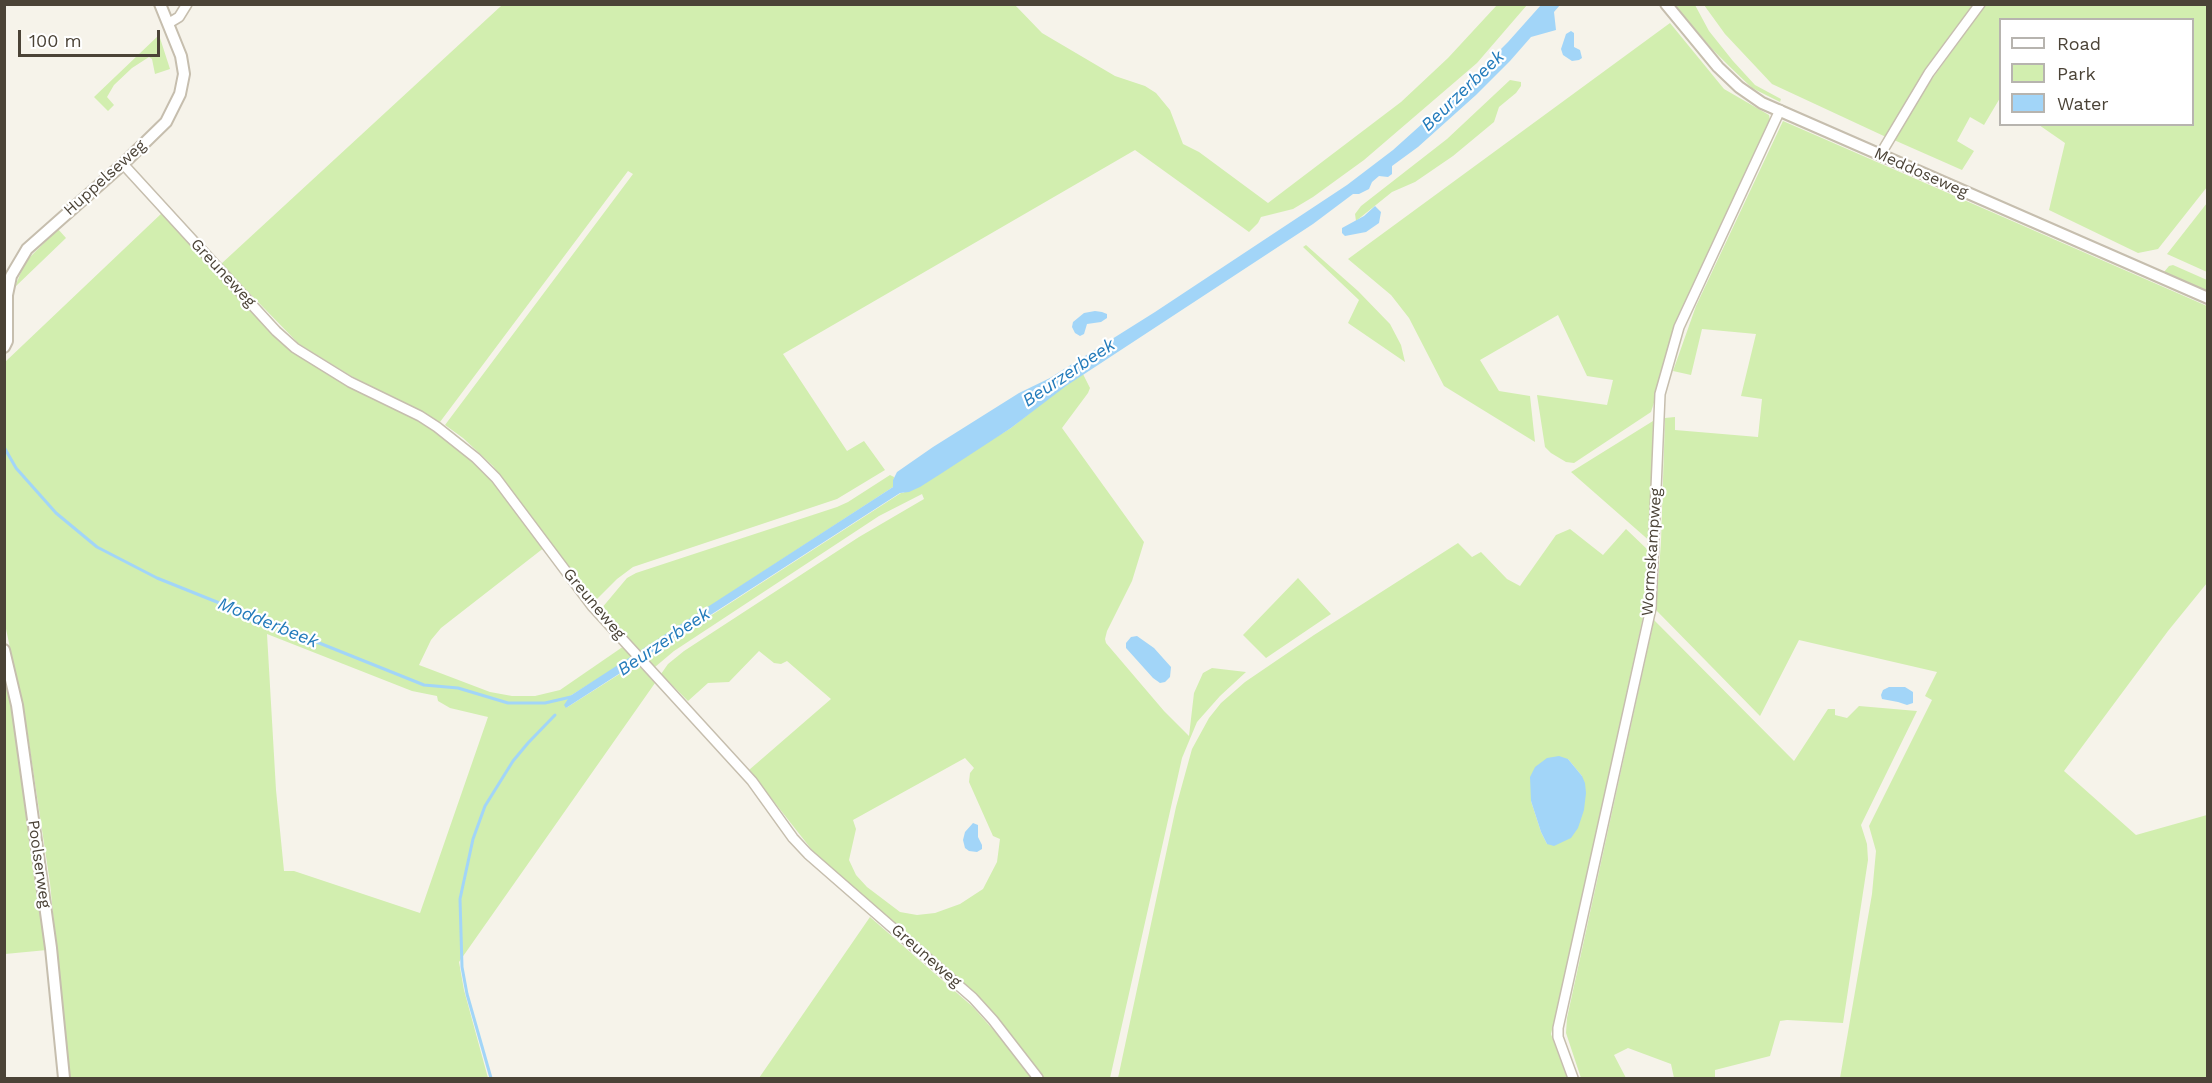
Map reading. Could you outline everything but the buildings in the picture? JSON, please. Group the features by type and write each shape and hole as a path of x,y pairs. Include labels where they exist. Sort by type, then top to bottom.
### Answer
{"street":[{"name":"Huppelseweg","path":"4,347 7,341 7,295 11,276 27,249 123,164 166,122 180,94 184,74 183,65 160,4"},
{"path":"169,23 179,17 187,4"},
{"name":"Meddoseweg","path":"1666,4 1718,67 1739,87 1762,102 2208,298"},
{"path":"1880,155 1929,73 1980,4"},
{"name":"Wormskampweg","path":"1573,1078 1558,1037 1558,1028 1651,608 1660,393 1679,327 1780,110"},
{"name":"Greuneweg","path":"123,164 276,331 295,348 350,382 420,416 476,458 496,478 592,606 752,781 793,838 808,854 967,992 993,1020 1038,1078"},
{"name":"Poolserweg","path":"4,650 17,705 51,948 64,1078"}],"green space":[{"path":"500,5 1015,5 1042,33 1115,76 1145,86 1156,93 1170,110 1183,144 1199,152 1268,203 1401,102 1448,58 1497,5 1527,5 1477,63 1364,160 1293,209 1261,217 1249,232 1135,150 783,354 847,451 864,441 885,470 837,499 633,567 595,601 587,595 493,466 463,438 445,425 633,174 628,171 440,422 351,376 299,344 221,264"},
{"path":"1675,5 1695,5 1709,31 1733,61 1755,85 1781,99 1780,102 1752,88 1712,49"},
{"path":"1704,5 1978,5 1886,137 1772,84 1725,34"},
{"path":"1985,5 2207,5 2207,187 2158,249 2138,253 2049,210 2065,143 2040,126 2194,126 2194,18 1999,18 1999,100 1984,125 1970,117 1957,141 1974,151 1962,170 1894,140 1927,86"},
{"path":"1670,23 1724,89 1769,115 1770,120 1685,307 1651,412 1574,463 1566,462 1545,447 1537,395 1607,405 1613,380 1587,376 1558,315 1480,360 1499,391 1530,396 1535,442 1444,386 1409,318 1391,295 1348,259"},
{"path":"159,35 170,69 155,74 152,59 149,57 132,68 114,85 107,97 114,105 108,111 94,97"},
{"path":"1510,80 1521,82 1521,86 1499,107 1494,122 1453,156 1415,182 1392,192 1356,221 1355,214 1361,206 1447,139"},
{"path":"1783,121 2207,306 2207,583 2168,631 2064,771 2136,835 2207,815 2207,1078 1840,1078 1872,894 1876,851 1869,826 1932,700 1925,696 1937,672 1799,640 1760,716 1656,610 1661,542 1665,418 1675,417 1675,430 1758,437 1762,399 1741,396 1756,334 1702,329 1691,375 1673,371 1696,306"},
{"path":"2207,203 2207,272 2167,254"},
{"path":"163,212 278,335 473,453 545,547 441,628 431,640 419,665 490,692 512,696 535,696 560,690 624,646 633,657 570,696 566,708 637,663 655,683 459,962 464,990 488,1078 69,1078 50,883 27,730 5,624 4,363","holes":["267,634 412,691 437,696 438,701 450,708 488,717 420,913 294,871 284,871 276,790"]},
{"path":"58,229 66,238 15,287 25,262"},
{"path":"1306,245 1358,291 1390,324 1401,345 1405,362 1348,323 1359,300 1303,247"},
{"path":"2173,265 2207,280 2207,291 2164,272"},
{"path":"1083,374 1090,388 1062,428 1144,542 1132,581 1107,631 1106,643 1164,711 1189,736 1194,693 1203,673 1212,668 1246,672 1197,722 1182,758 1110,1078 1044,1078 1009,1032 970,989 812,850 749,770 831,699 787,661 781,664 774,663 759,651 729,682 708,683 688,701 661,674 668,664 684,651 859,537 924,499 922,494 879,516 674,651 655,667 645,658 901,493 1011,428","holes":["965,758 974,768 970,773 969,782 993,836 1000,839 997,862 983,889 960,904 935,913 917,915 900,912 867,887 856,875 849,860 856,829 853,820"]},
{"path":"1653,421 1652,543 1571,472"},
{"path":"890,475 894,477 893,487 640,652 601,609 627,578 636,573 837,507"},
{"path":"1570,529 1603,555 1626,529 1649,551 1646,603 1626,696 1616,760 1551,1034 1567,1078 1118,1078 1176,807 1192,749 1209,718 1221,703 1245,682 1314,635 1458,543 1472,557 1481,552 1507,579 1520,586 1556,535","holes":["1568,759 1582,776 1547,844 1531,801"]},
{"path":"1298,578 1331,614 1266,658 1243,635"},
{"path":"1654,620 1794,761 1828,709 1835,709 1835,715 1847,718 1859,706 1917,711 1861,825 1867,844 1868,860 1843,1023 1780,1021 1770,1056 1715,1070 1715,1078 1674,1078 1671,1064 1628,1048 1614,1055 1626,1078 1581,1078 1566,1033 1567,1018"},
{"path":"4,656 12,690 47,950 5,954"},
{"path":"870,917 973,1007 1032,1078 759,1078"}],"water":[{"name":"Beurzerbeek","path":"1541,5 1560,5 1554,12 1556,30 1531,37 1476,95 1418,147 1392,166 1392,174 1388,177 1379,176 1372,182 1369,189 1353,194 1313,224 1066,386 1011,428 942,473 920,487 900,493 566,708 564,705 570,696 893,487 893,480 897,472 933,447 1019,393 1050,378 1155,312 1347,185 1393,150 1462,88"},
{"path":"1571,31 1574,33 1574,47 1580,50 1582,58 1579,60 1572,61 1563,55 1561,49 1566,34"},
{"path":"1375,206 1381,212 1379,223 1366,232 1345,236 1342,233 1342,228 1364,216"},
{"path":"1095,311 1107,314 1107,318 1101,322 1087,324 1084,334 1080,336 1075,333 1072,327 1073,322 1084,313"},
{"path":"1137,636 1154,648 1171,667 1170,677 1165,682 1160,683 1153,678 1126,648 1126,643 1131,637"},
{"path":"1889,687 1905,687 1913,692 1913,703 1907,705 1882,699 1883,690"},
{"path":"1559,756 1568,759 1582,776 1586,793 1584,810 1578,828 1571,838 1554,846 1547,844 1541,832 1531,801 1530,777 1535,767 1547,758"},
{"path":"973,823 978,825 978,837 982,845 982,849 977,852 965,848 963,840 965,832"}],"waterway":[{"name":"Modderbeek","path":"4,447 16,468 56,513 97,547 157,578 424,685 458,688 508,703 545,703 571,697"},
{"name":"Beurzerbeek","path":"491,1078 467,994 462,967 460,899 473,839 485,806 513,761 555,715"}]}
